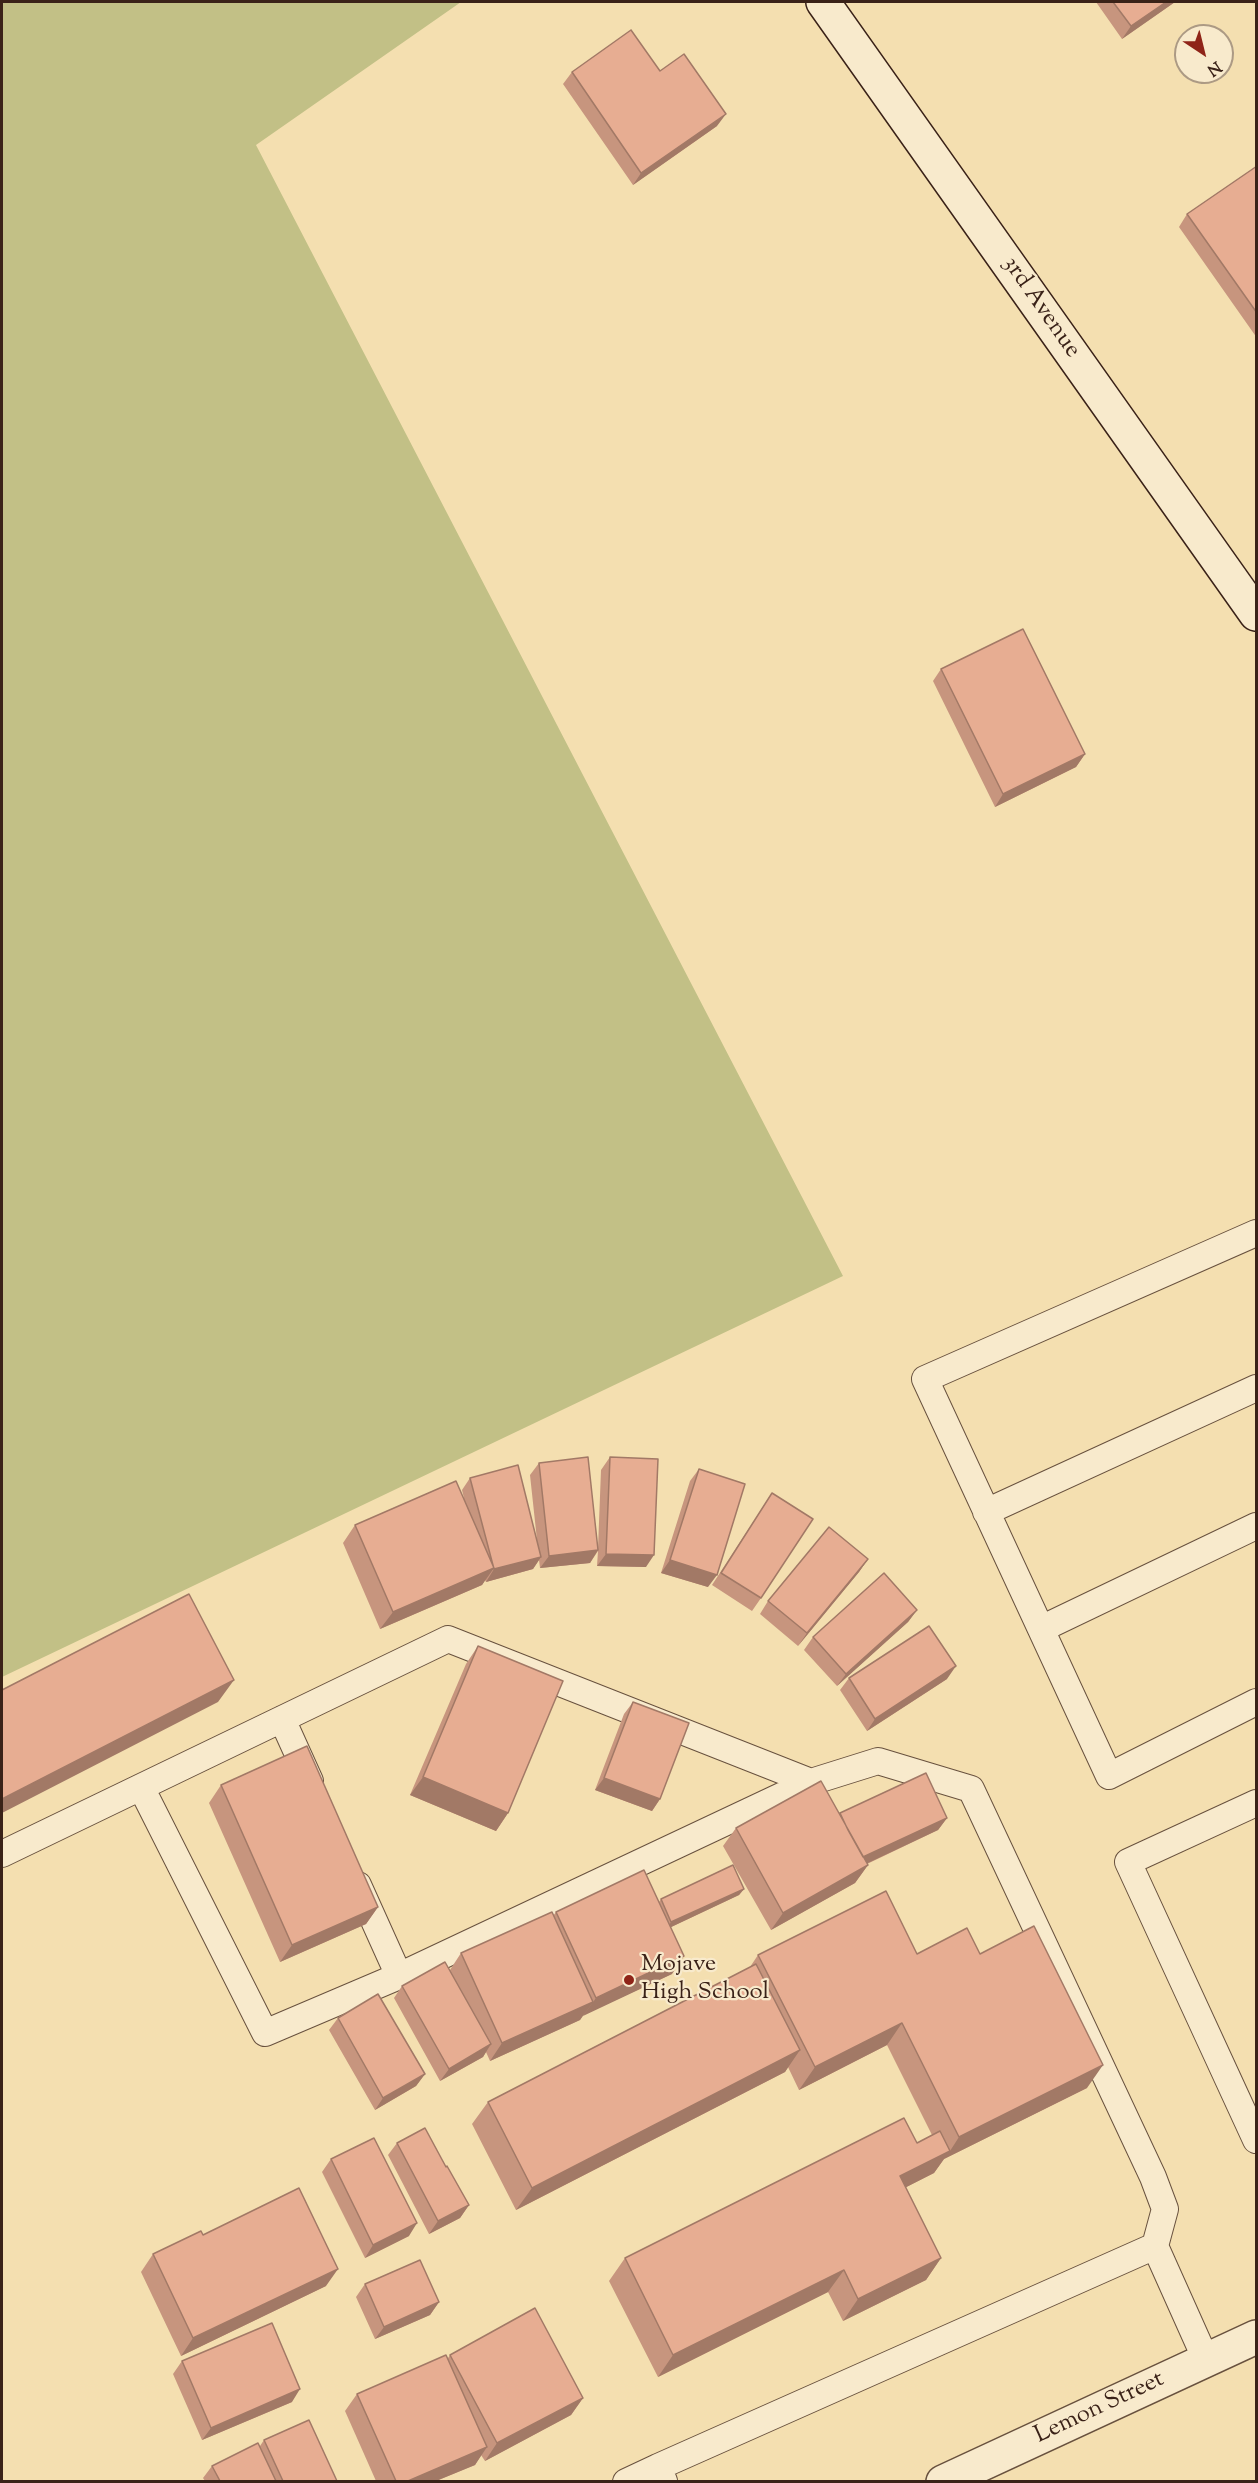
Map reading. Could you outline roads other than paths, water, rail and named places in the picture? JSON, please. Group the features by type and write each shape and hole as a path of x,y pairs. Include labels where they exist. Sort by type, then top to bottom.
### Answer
{"street":[{"name":"3rd Avenue","path":"824,2 1257,614"},
{"name":"Lemon Street","path":"944,2481 1257,2337"}],"lane":[{"path":"1257,1233 925,1379 1109,1776 1257,1702"},
{"path":"986,1512 1257,1388"},
{"path":"1041,1629 1257,1526"},
{"path":"2,1854 448,1639 811,1782"},
{"path":"282,1719 321,1805"},
{"path":"141,1787 265,2033 399,1976 811,1782 878,1761 970,1789 1153,2177 1165,2209 1155,2246 1206,2360"},
{"path":"1257,1803 1128,1862 1257,2140"},
{"path":"350,1869 399,1976"},
{"path":"626,2481 661,2474 1155,2246"}],"place":[{"name":"Mojave High School","path":"629,1980"}]}
